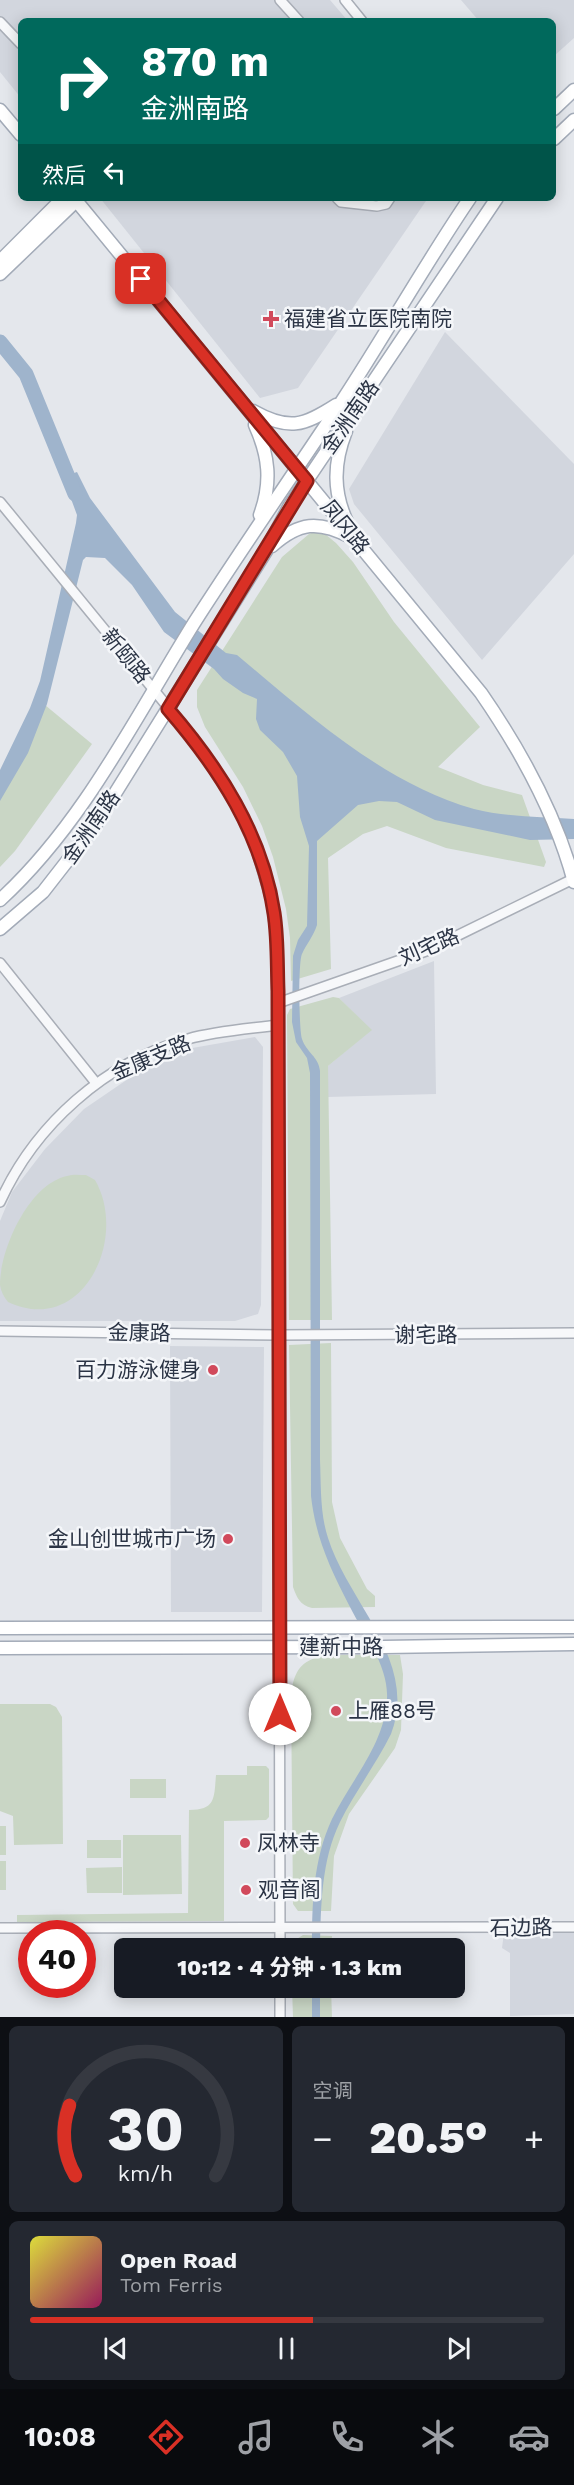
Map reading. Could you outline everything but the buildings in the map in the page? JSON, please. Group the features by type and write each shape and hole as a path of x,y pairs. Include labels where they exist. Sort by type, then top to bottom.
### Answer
{"main road":[{"path":"556,107 574,90"},
{"path":"0,110 18,131"},
{"path":"556,137 574,120"},
{"path":"0,261 60,201"},
{"path":"0,274 73,201"},
{"name":"凤冈路","path":"77,201 481,693 517,748 550,815 574,880"},
{"name":"金洲南路","path":"0,900 55,841 252,533 342,401 426,264 468,201"},
{"name":"金洲南路","path":"0,929 43,892 96,824 307,481 495,201"},
{"path":"247,407 270,420 293,425 310,420 342,401"},
{"path":"247,407 264,445 269,475 265,502 252,533"},
{"path":"353,414 342,442 335,475 339,501 354,539"},
{"path":"266,551 287,533 310,525 338,530 354,539"},
{"name":"建新中路","path":"0,1628 574,1627"},
{"name":"建新中路","path":"0,1648 280,1648 574,1644"}],"street":[{"path":"280,0 296,18"},
{"path":"345,0 360,18"},
{"path":"0,22 18,41"},
{"path":"340,201 376,206 386,204 388,201"},
{"name":"新颐路","path":"0,502 212,762 237,804 254,842 274,911 278,1003 280,1938"},
{"name":"刘宅路","path":"278,1003 426,951 574,880"},
{"name":"金康支路","path":"0,963 96,1083"},
{"name":"金康支路","path":"0,1202 21,1163 44,1131 96,1083 132,1062 188,1039 278,1024"},
{"name":"金康路","path":"0,1331 278,1335"},
{"name":"谢宅路","path":"278,1335 574,1333"},
{"name":"石边路","path":"0,1928 574,1927"},
{"path":"280,1998 280,2017"}],"shaded area":[{"path":"0,0 330,0 345,18 18,18 18,94 0,72"},
{"path":"461,0 574,0 574,38 556,54 556,18 476,18"},
{"name":"福建省立医院南院","path":"102,201 426,201 298,388 260,398"},
{"path":"445,332 574,464 574,554 482,660 354,504 349,489"},
{"path":"434,961 436,1094 328,1097 328,1066 371,1030 339,998"},
{"path":"255,1037 263,1047 261,1305 258,1314 235,1321 0,1321 0,1221 12,1192 45,1149 84,1109 128,1079 181,1050"},
{"path":"170,1346 264,1347 262,1612 171,1612"},
{"path":"574,1932 574,2014 510,2016 510,1953 502,1948 504,1933"}],"green space":[{"path":"314,532 325,534 353,562 394,622 480,727 438,767 483,785 522,795 546,862 544,867 446,848 387,826 363,834 328,858 331,969 291,981 290,938 286,909 273,857 262,826 243,787 205,727 197,707 197,690 282,557"},
{"path":"45,705 92,744 15,851 0,867 0,798"},
{"path":"333,997 339,998 372,1030 328,1066 332,1320 289,1320 287,1015 290,1009"},
{"path":"69,1175 86,1175 95,1180 104,1204 106,1229 102,1254 92,1276 77,1294 58,1306 34,1309 8,1302 0,1288 1,1270 19,1220 40,1191 53,1182"},
{"path":"331,1343 332,1502 340,1538 367,1589 375,1596 375,1607 312,1608 300,1600 293,1587 289,1345"},
{"path":"323,1655 400,1655 403,1674 401,1730 395,1748 349,1814 334,1856 331,1911 298,1911 293,1904 291,1693 294,1678 300,1668"},
{"path":"0,1704 50,1704 56,1707 62,1717 63,1844 14,1845 13,1816 0,1811"},
{"path":"247,1766 266,1766 269,1769 269,1817 266,1820 224,1821 224,1921 18,1920 17,1922 17,1915 188,1913 189,1810 209,1805 214,1796 216,1775 247,1775"},
{"path":"130,1779 166,1779 166,1798 130,1798"},
{"path":"0,1826 6,1826 6,1855 0,1855"},
{"path":"123,1835 181,1835 182,1894 123,1895"},
{"path":"87,1840 121,1840 121,1858 87,1858"},
{"path":"0,1861 6,1861 6,1890 0,1890"},
{"path":"122,1867 122,1893 87,1893 86,1868"},
{"path":"303,1935 332,1936 332,1938 298,1938"},
{"path":"292,1998 331,1998 332,2017 293,2017"}],"water":[{"path":"77,472 90,498 175,612 226,653 237,655 348,745 409,782 474,809 511,815 574,819 574,839 530,840 435,820 397,802 379,801 358,805 317,841 317,925 302,954 299,996 302,1039 320,1071 322,1509 325,1529 338,1562 389,1657 396,1682 397,1708 391,1734 346,1811 334,1837 323,1884 320,1938 312,1938 312,1932 313,1899 321,1850 332,1819 374,1746 385,1715 387,1687 380,1663 330,1566 316,1526 311,1496 310,1073 307,1058 296,1042 292,1022 293,956 298,940 307,926 309,846 300,817 297,776 283,752 260,730 256,719 257,699 243,693 223,679 214,669 164,632 132,585 105,558 86,557 83,560 47,704 28,753 0,801 0,770 30,708 40,681 76,523 77,515 63,477"},
{"path":"312,1998 320,1998 320,2017 312,2017"}],"waterway":[{"path":"0,342 26,374 75,494"}],"place":[{"name":"福建省立医院南院","path":"271,319"},
{"name":"百力游泳健身","path":"213,1370"},
{"name":"金山创世城市广场","path":"228,1539"},
{"name":"上雁88号","path":"336,1711"},
{"name":"凤林寺","path":"245,1843"},
{"name":"观音阁","path":"246,1890"}],"route":[{"path":"141,279 307,481 168,709 212,762 237,804 259,856 274,911 278,991 280,1714"}]}
